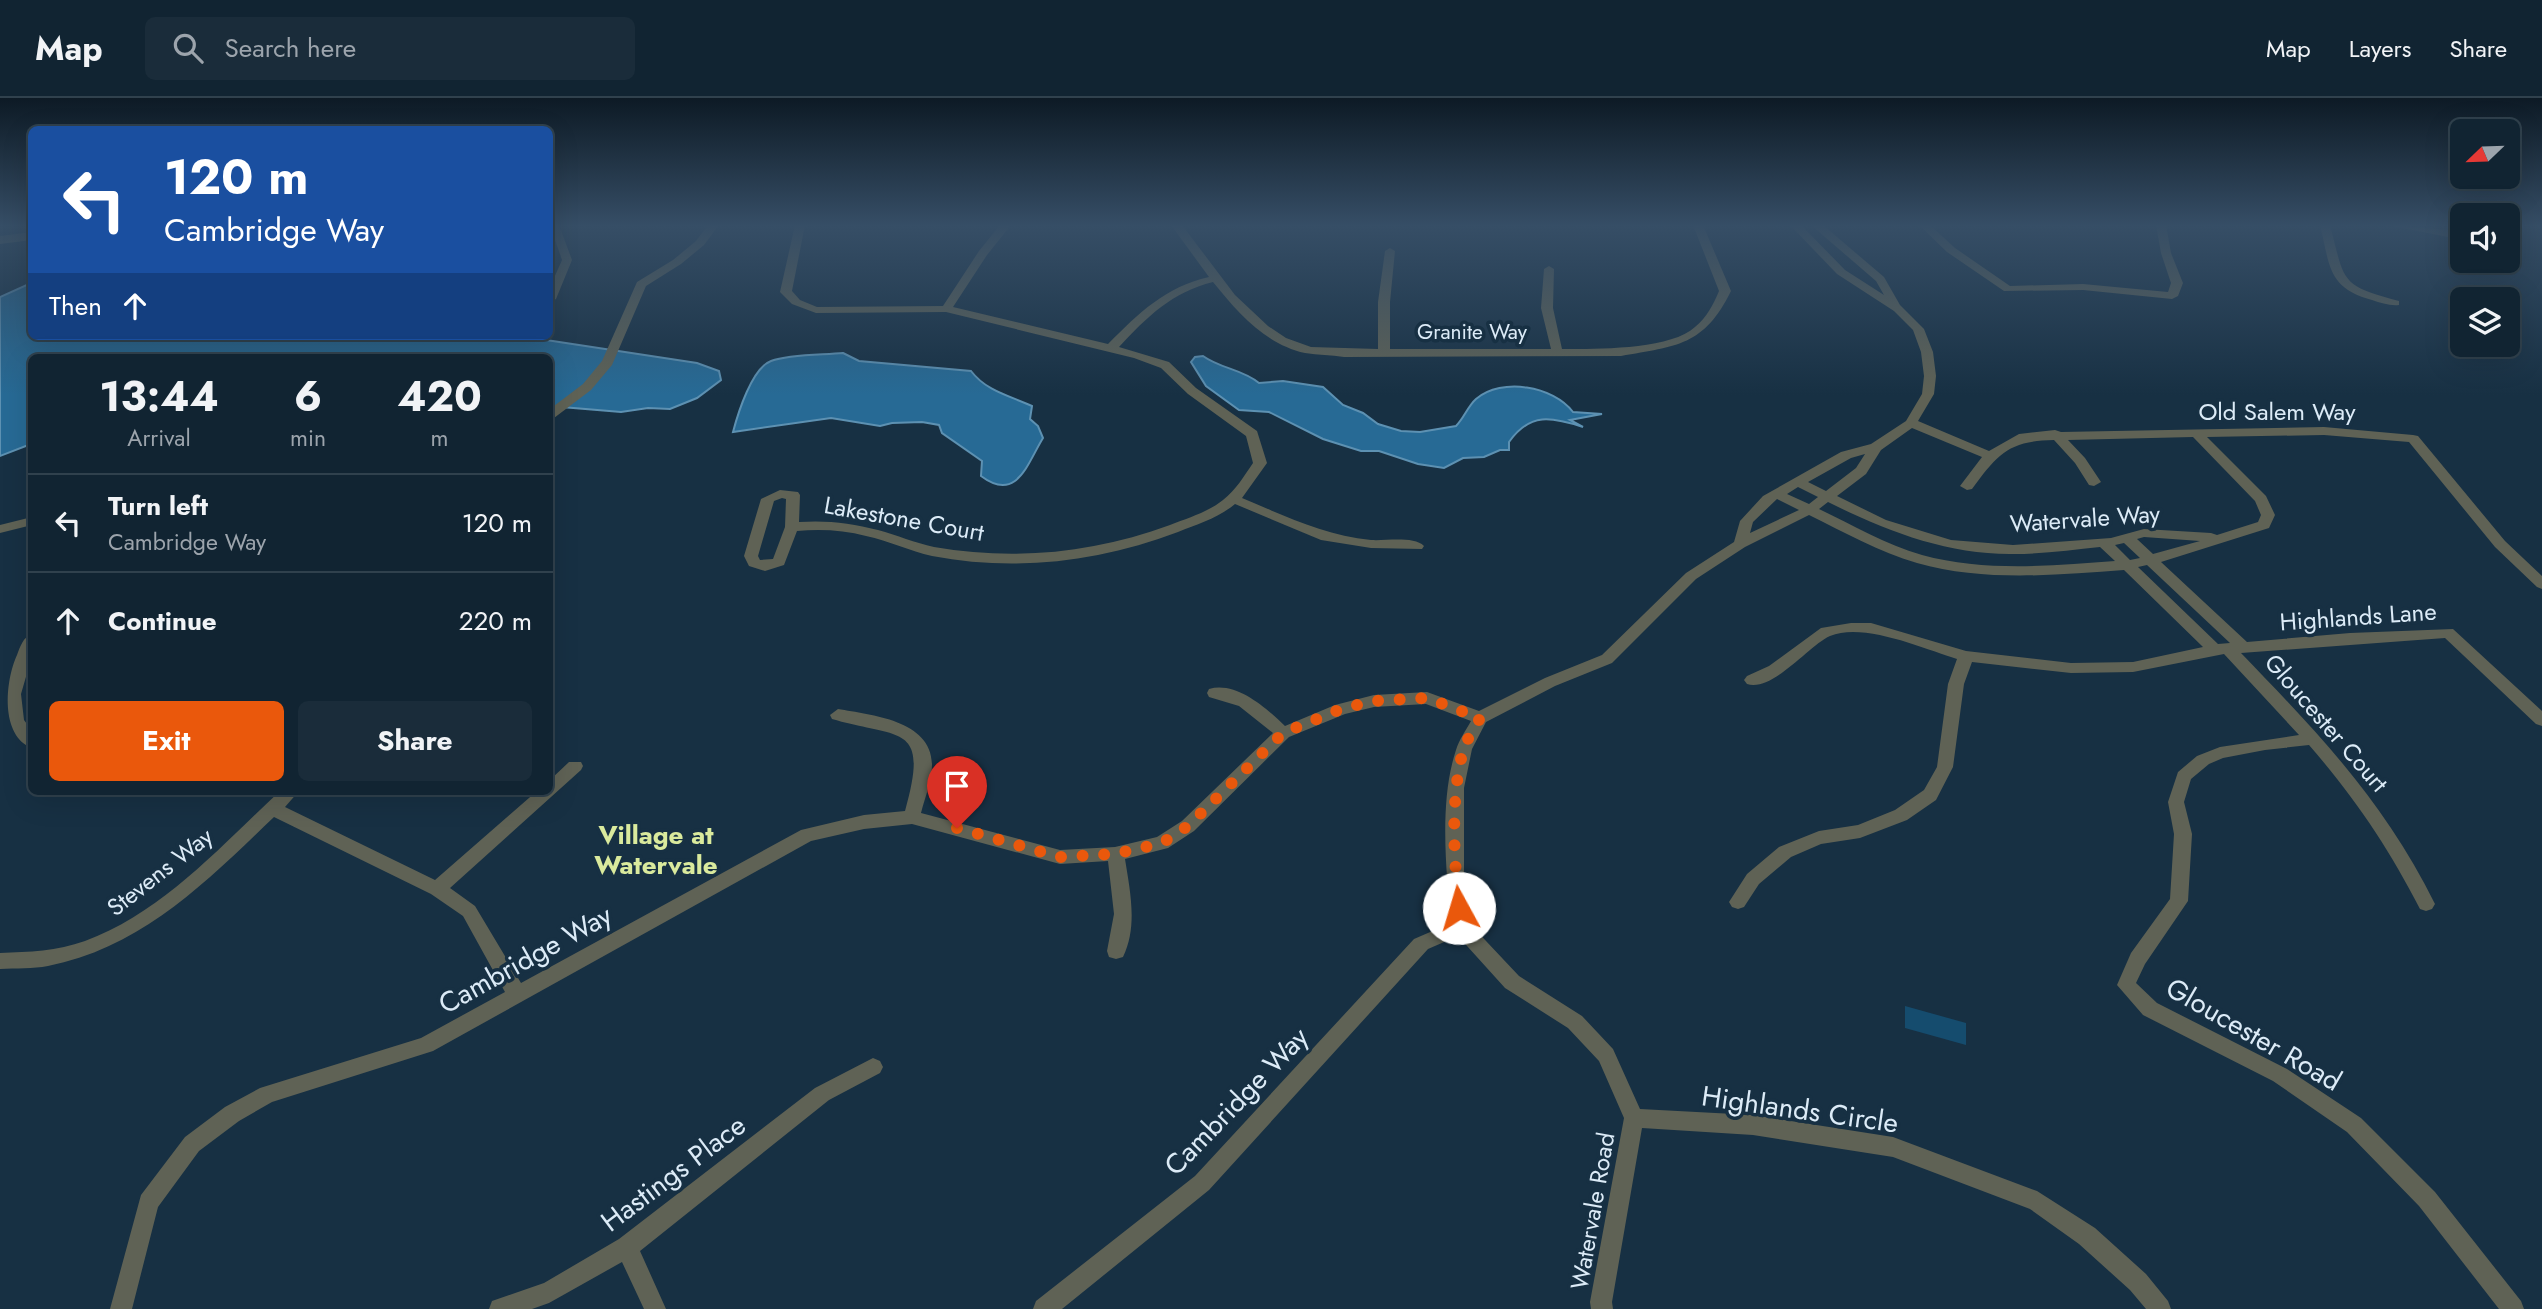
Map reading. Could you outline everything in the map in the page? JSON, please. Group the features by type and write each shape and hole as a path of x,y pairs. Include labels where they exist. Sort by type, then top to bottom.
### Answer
{"street":[{"path":"553,413 570,402 598,375 616,346 641,284 645,282"},
{"name":"Lakestone Court","path":"788,282 786,292 796,302 816,310 946,309 1111,348 1166,366 1192,391 1252,434 1260,463 1234,499 1216,512 1158,535 1087,554 1034,559 977,557 934,551 858,529 822,525 792,527"},
{"path":"946,309 964,282"},
{"path":"1111,348 1162,297 1198,282"},
{"name":"Granite Way","path":"1221,282 1256,325 1276,338 1301,348 1344,353 1620,352 1661,345 1697,332 1714,314 1725,291 1721,282"},
{"path":"1384,351 1386,282"},
{"path":"1548,282 1547,307 1557,351"},
{"path":"1740,544 1747,521 1768,499 1846,455 1876,447 1911,423 1928,394 1930,376 1927,352 1918,329 1898,309 1856,282"},
{"path":"1882,282 1898,309"},
{"path":"1997,282 2008,289 2083,287 2172,296 2176,282"},
{"path":"2343,282 2370,296 2395,303"},
{"path":"1911,423 1990,456"},
{"name":"Old Salem Way","path":"1967,486 1990,456 2024,437 2055,434 2198,435 2324,431 2413,439 2500,544 2542,584"},
{"path":"2055,434 2080,461 2094,482"},
{"name":"Watervale Way","path":"1777,494 1886,547 1920,559 1964,568 2047,571 2129,565 2177,554 2221,537 2264,525 2268,515 2261,499 2198,435"},
{"path":"1461,927 1455,871 1457,788 1464,749 1480,718 1550,682 1607,659 1690,576 1740,544 1811,509 1861,471 1876,447"},
{"name":"Watervale Way","path":"1798,482 1881,523 1950,544 2013,550 2104,543 2144,534 2221,537"},
{"name":"Lakestone Court","path":"780,494 793,495 792,527 779,562 765,566 754,563 751,556 768,499 780,494"},
{"path":"1234,499 1321,536 1371,544 1417,546"},
{"path":"0,529 28,522"},
{"name":"Gloucester Court","path":"2127,538 2151,560 2357,790 2414,876 2426,904"},
{"name":"Gloucester Court","path":"2104,543 2229,649"},
{"name":"Highlands Lane","path":"1752,680 1774,670 1826,632 1851,628 1871,628 1966,656 2083,668 2133,667 2229,649 2350,638 2448,633 2542,720"},
{"path":"28,647 12,677 7,702 8,721 15,733 28,740"},
{"path":"1738,902 1753,879 1785,852 1819,838 1860,831 1901,814 1930,795 1945,767 1956,684 1966,656"},
{"path":"1215,693 1234,695 1252,704 1283,733"},
{"path":"1116,951 1123,930 1123,901 1115,854 1162,843 1188,826 1283,733 1341,709 1374,701 1427,698 1480,718"},
{"path":"838,715 900,729 923,755 922,774 912,817"},
{"name":"Gloucester Road","path":"2314,739 2265,744 2220,753 2203,760 2184,776 2176,802 2183,834 2179,901 2138,959 2126,985 2150,1009 2280,1075 2354,1125 2427,1199 2513,1309"},
{"path":"553,786 575,766"},
{"name":"Stevens Way","path":"0,961 51,958 108,942 177,895 287,795"},
{"path":"437,889 543,795"},
{"path":"272,808 437,889 469,911 518,996"},
{"name":"Cambridge Way","path":"121,1309 149,1202 192,1144 267,1094 426,1045 807,835 864,822 912,817 1060,857 1115,854"},
{"name":"Cambridge Way","path":"1044,1309 1202,1183 1422,944 1461,927"},
{"name":"Watervale Road","path":"1461,927 1512,982 1575,1022 1606,1055 1634,1118 1601,1302 1602,1309"},
{"name":"Hastings Place","path":"500,1309 549,1292 627,1247 822,1094 873,1067"},
{"name":"Highlands Circle","path":"1634,1118 1753,1125 1893,1147 2037,1201 2087,1236 2138,1282 2160,1309"},
{"path":"627,1247 655,1309"}],"shaded area":[{"path":"28,284 28,340 546,340 697,363 719,371 721,380 697,398 670,409 648,408 621,412 553,406 553,354 28,354 28,445 0,456 0,297"},
{"path":"843,353 859,361 971,371 991,388 1032,406 1030,419 1038,426 1043,438 1020,477 1004,485 993,483 981,476 982,461 942,433 939,425 922,422 880,426 831,418 733,432 747,392 764,365 787,357"},
{"path":"1203,356 1259,383 1283,381 1323,387 1343,405 1363,413 1378,424 1401,431 1420,432 1456,426 1476,399 1499,388 1540,391 1564,403 1573,412 1602,414 1570,420 1583,427 1552,419 1533,421 1517,432 1509,442 1509,450 1500,450 1484,457 1463,458 1444,468 1418,464 1379,451 1361,451 1323,439 1269,412 1239,410 1206,386 1191,362 1195,357"},
{"path":"1905,1006 1966,1023 1966,1045 1905,1028"}],"district":[{"name":"Village at Watervale","path":"656,850"}],"route":[{"path":"957,828 1060,857 1115,854 1162,843 1188,826 1283,733 1341,709 1374,701 1427,698 1480,718 1464,749 1457,788 1455,871 1459,908"}]}
